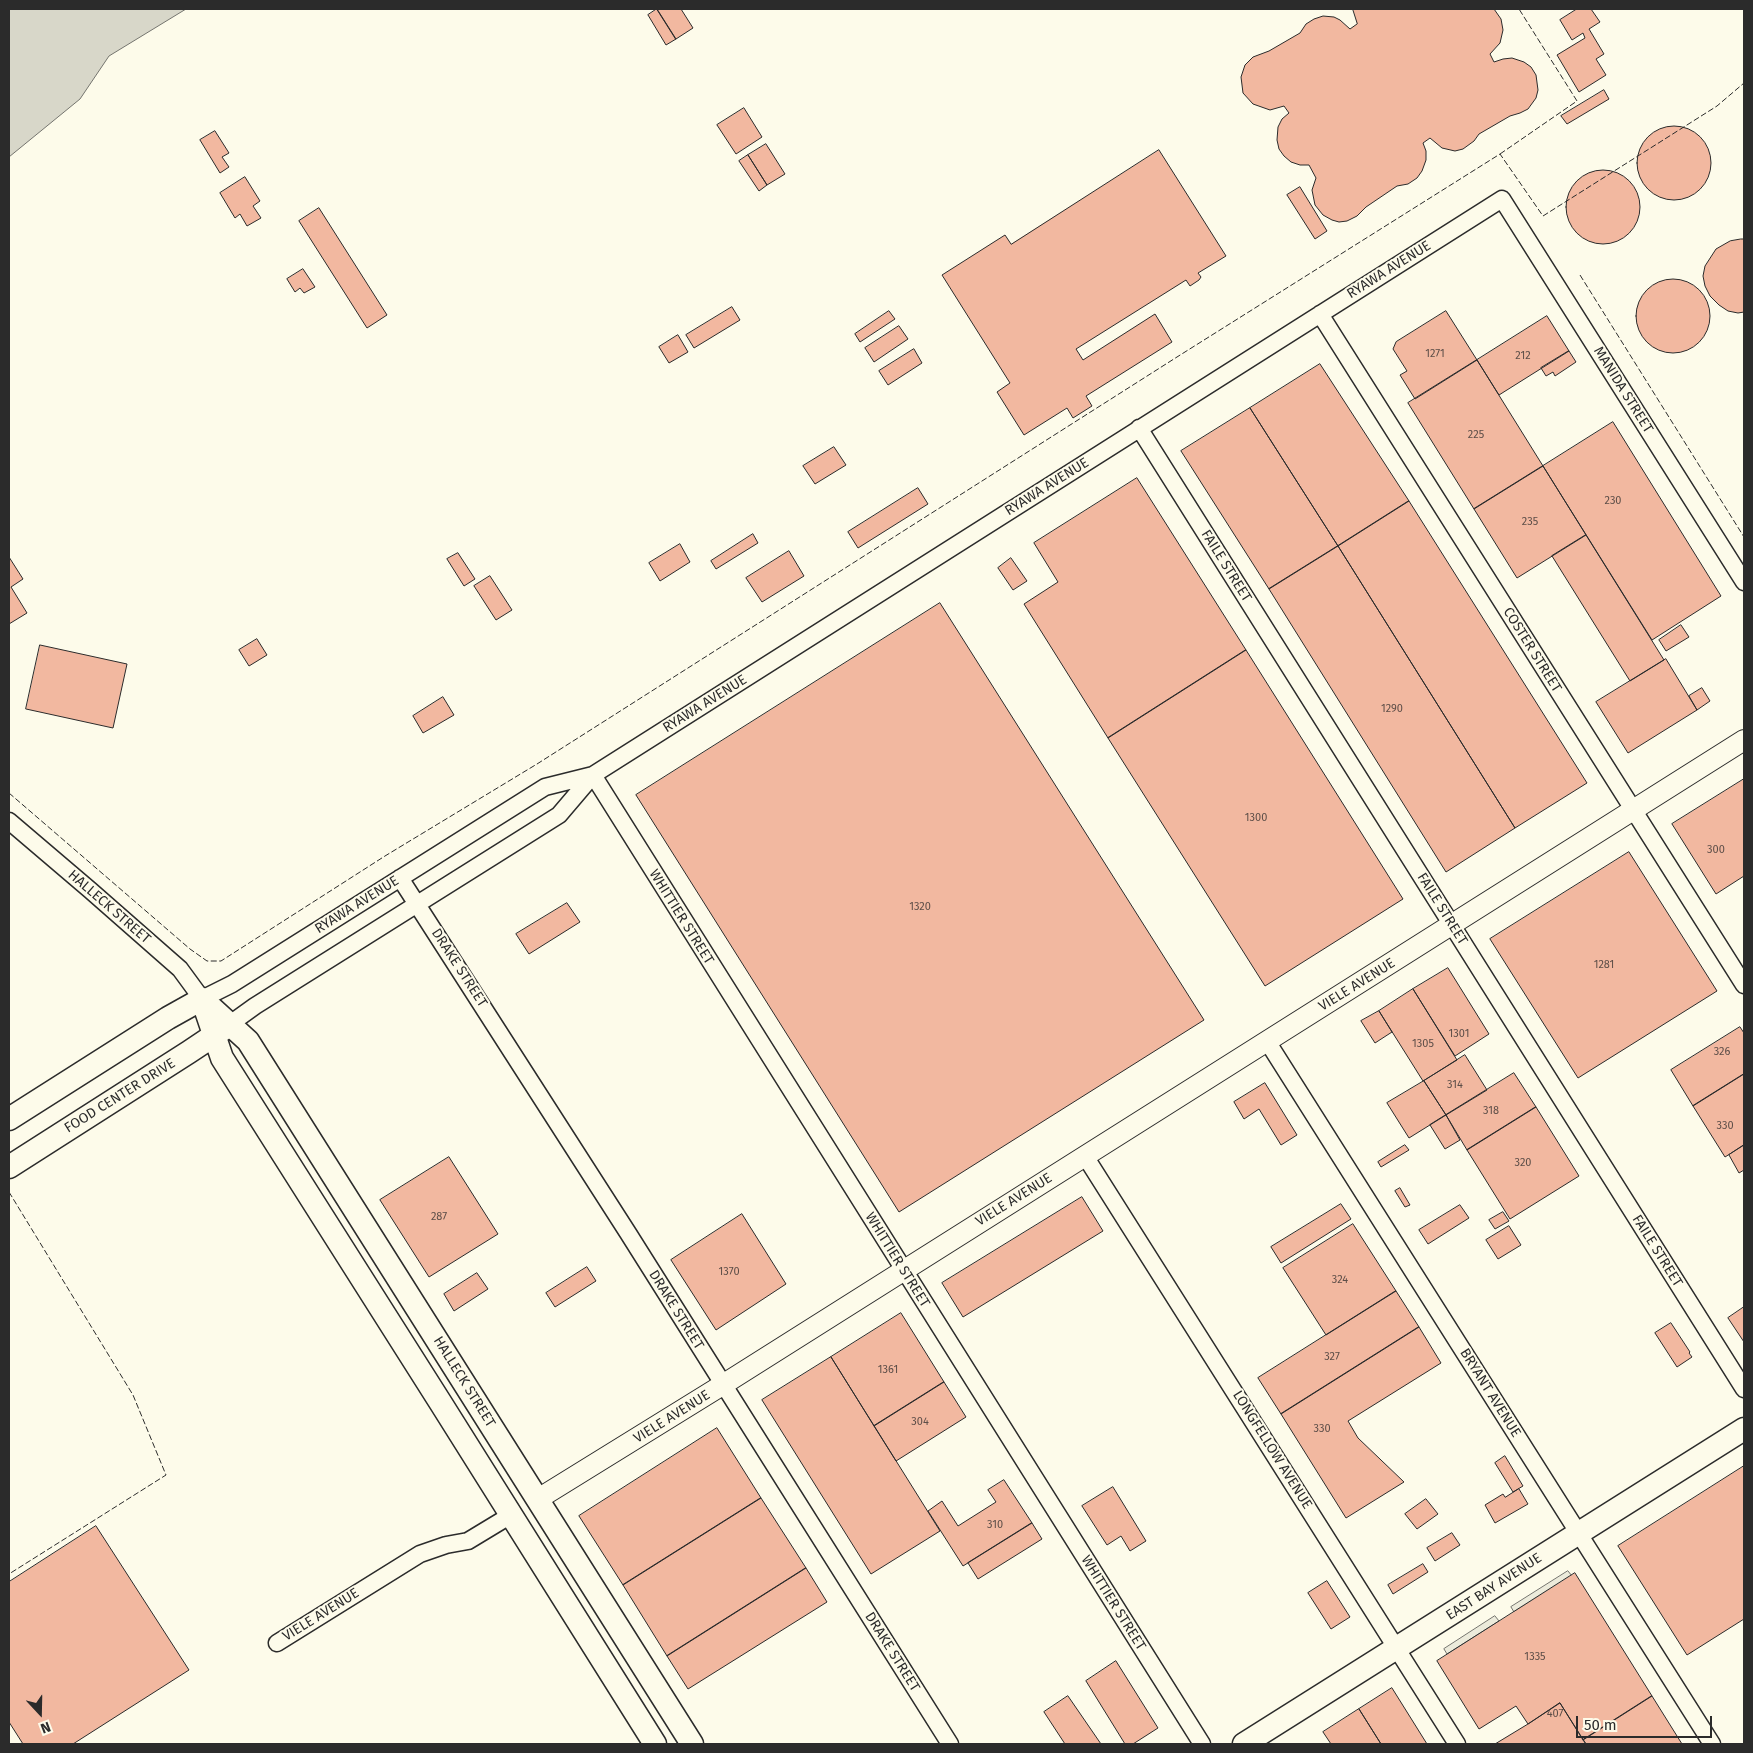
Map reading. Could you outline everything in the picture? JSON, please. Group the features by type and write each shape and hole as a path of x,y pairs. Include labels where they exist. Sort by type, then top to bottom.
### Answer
{"main road":[{"path":"9,1119 168,1018 202,999 222,1030 222,1058 655,1744"},
{"name":"FOOD CENTER DRIVE","path":"9,1167 222,1030"},
{"name":"HALLECK STREET","path":"222,1030 248,1041 692,1744"},
{"name":"EAST BAY AVENUE","path":"1244,1744 1744,1429"},
{"name":"VIELE AVENUE","path":"511,1516 538,1499"}],"street":[{"name":"RYAWA AVENUE","path":"222,1030 255,1006 559,814 593,775 1502,199"},
{"name":"MANIDA STREET","path":"1502,199 1744,582"},
{"name":"COSTER STREET","path":"1320,314 1744,985"},
{"name":"FAILE STREET","path":"1139,428 1744,1389"},
{"name":"VIELE AVENUE","path":"538,1499 724,1384 1744,740"},
{"name":"RYAWA AVENUE","path":"202,999 232,984 545,787 593,775"},
{"name":"WHITTIER STREET","path":"593,775 1202,1744"},
{"name":"HALLECK STREET","path":"9,822 180,969 202,999"},
{"name":"DRAKE STREET","path":"400,878 724,1384 950,1744"},
{"name":"BRYANT AVENUE","path":"1267,1042 1712,1744"},
{"name":"LONGFELLOW AVENUE","path":"1085,1156 1457,1744"},
{"name":"VIELE AVENUE","path":"277,1643 420,1554 446,1545 468,1541 511,1516"}],"shaded area":[{"path":"9,9 186,9 109,56 80,99 9,157"},
{"path":"1568,1571 1572,1576 1514,1612 1511,1607"},
{"path":"1495,1616 1499,1621 1447,1654 1444,1649"}],"building":[{"path":"657,9 681,9 693,28 676,39"},
{"path":"657,9 676,39 666,45 648,15"},
{"path":"1353,9 1494,9 1501,19 1503,30 1500,43 1490,54 1494,62 1512,58 1524,62 1531,67 1536,75 1538,90 1536,98 1528,109 1510,116 1479,134 1474,141 1463,149 1455,151 1442,148 1430,138 1423,143 1426,151 1426,160 1417,178 1408,184 1397,186 1366,207 1357,216 1347,221 1339,222 1323,215 1315,205 1312,190 1316,178 1309,165 1291,162 1279,149 1277,140 1278,127 1282,119 1289,113 1284,106 1270,110 1253,104 1243,93 1241,77 1245,65 1253,57 1269,51 1300,33 1306,24 1314,19 1323,16 1334,17 1350,29 1357,24"},
{"path":"1577,9 1591,9 1600,22 1589,29 1604,54 1596,59 1606,75 1579,92 1557,55 1585,38 1583,33 1572,40 1560,20"},
{"path":"1604,90 1609,99 1567,124 1561,116"},
{"path":"744,108 762,137 736,154 717,125"},
{"path":"1674,126 1695,132 1705,142 1711,163 1705,184 1695,194 1674,200 1653,194 1643,184 1637,163 1643,142 1653,132"},
{"path":"215,131 229,153 222,157 229,167 220,173 200,140"},
{"path":"766,144 785,174 767,185 748,155"},
{"path":"1159,150 1226,256 1198,273 1201,277 1190,286 1186,280 1076,349 1083,360 1155,314 1172,342 1086,396 1092,406 1073,418 1067,408 1024,435 997,392 1010,383 942,275 1005,235 1011,244"},
{"path":"748,155 767,185 759,191 739,161"},
{"path":"1603,170 1624,176 1634,186 1640,207 1634,228 1624,238 1603,244 1582,238 1572,228 1566,207 1572,186 1582,176"},
{"path":"245,177 260,201 253,206 261,218 247,226 240,214 235,218 220,193"},
{"path":"1300,187 1327,231 1315,239 1287,195"},
{"path":"319,208 387,315 367,328 299,221"},
{"path":"1744,239 1744,312 1738,313 1728,311 1710,296 1703,276 1705,266 1716,249 1730,241"},
{"path":"303,269 315,287 304,293 300,288 295,292 287,279"},
{"path":"1673,279 1694,285 1704,295 1710,316 1704,337 1694,347 1673,353 1652,347 1642,337 1636,316 1642,295 1652,285"},
{"path":"732,307 740,320 694,348 686,335"},
{"path":"889,311 895,319 860,342 855,334"},
{"path":"1446,311 1477,360 1415,399 1400,375 1407,371 1393,349 1396,342"},
{"path":"1547,316 1569,351 1499,395 1477,360"},
{"path":"899,326 908,339 874,362 865,348"},
{"path":"678,335 688,352 669,363 659,347"},
{"path":"914,349 922,363 888,385 879,371"},
{"path":"1569,351 1576,362 1555,376 1553,372 1546,376 1541,368"},
{"path":"1477,360 1543,466 1474,509 1408,403"},
{"path":"1320,364 1409,501 1338,546 1250,408"},
{"path":"1250,408 1338,546 1269,589 1181,451"},
{"path":"1613,422 1721,596 1652,640 1543,466"},
{"path":"834,447 846,465 815,484 803,466"},
{"path":"1543,466 1586,535 1517,578 1474,509"},
{"path":"1137,478 1246,650 1108,738 1024,604 1058,582 1034,543"},
{"path":"918,488 928,504 858,548 848,532"},
{"path":"1409,501 1587,783 1515,828 1338,546"},
{"path":"753,534 758,543 716,569 711,561"},
{"path":"1586,535 1664,660 1630,681 1552,556"},
{"path":"680,544 690,562 660,581 649,563"},
{"path":"1338,546 1515,828 1446,872 1269,589"},
{"path":"789,551 804,576 762,602 746,578"},
{"path":"458,553 475,579 464,586 447,559"},
{"path":"9,557 23,579 11,587 27,613 9,624"},
{"path":"1011,558 1027,581 1013,590 998,568"},
{"path":"490,576 512,610 496,620 474,586"},
{"path":"940,603 1204,1020 899,1212 636,795"},
{"path":"1681,625 1689,637 1666,651 1659,640"},
{"path":"257,639 267,655 249,666 239,650"},
{"path":"40,645 127,664 113,728 26,709"},
{"path":"1246,650 1403,899 1265,986 1108,738"},
{"path":"1666,659 1697,710 1628,753 1596,702"},
{"path":"1702,688 1710,701 1697,710 1689,696"},
{"path":"443,697 454,715 423,733 413,716"},
{"path":"1744,779 1744,876 1716,894 1672,824"},
{"path":"1629,852 1717,991 1578,1078 1490,939"},
{"path":"567,903 580,922 529,954 516,934"},
{"path":"1448,968 1489,1034 1455,1056 1413,989"},
{"path":"1413,989 1457,1060 1423,1081 1379,1011"},
{"path":"1379,1011 1392,1032 1375,1043 1361,1021"},
{"path":"1740,1027 1744,1033 1744,1074 1693,1106 1671,1070"},
{"path":"1465,1055 1487,1090 1446,1115 1424,1081"},
{"path":"1514,1073 1536,1107 1467,1150 1446,1115"},
{"path":"1744,1074 1744,1145 1725,1157 1693,1106"},
{"path":"1424,1081 1446,1115 1409,1138 1387,1103"},
{"path":"1265,1083 1297,1135 1281,1145 1259,1109 1244,1119 1234,1102"},
{"path":"1536,1107 1579,1176 1510,1219 1467,1150"},
{"path":"1446,1115 1460,1140 1445,1149 1430,1125"},
{"path":"1405,1145 1409,1150 1381,1167 1378,1162"},
{"path":"1744,1145 1744,1170 1739,1173 1729,1155"},
{"path":"449,1157 498,1234 429,1277 380,1200"},
{"path":"1400,1188 1410,1205 1405,1207 1395,1191"},
{"path":"1082,1197 1103,1231 963,1317 942,1283"},
{"path":"1341,1204 1351,1219 1281,1263 1271,1247"},
{"path":"1460,1205 1469,1218 1428,1244 1419,1230"},
{"path":"1503,1212 1509,1221 1495,1229 1489,1220"},
{"path":"742,1214 786,1284 716,1330 671,1260"},
{"path":"1353,1224 1396,1291 1326,1335 1283,1268"},
{"path":"1509,1226 1521,1245 1498,1259 1486,1240"},
{"path":"587,1267 596,1281 555,1307 546,1293"},
{"path":"477,1273 488,1289 454,1311 444,1294"},
{"path":"1396,1291 1419,1327 1281,1414 1258,1378"},
{"path":"1744,1307 1744,1342 1728,1318"},
{"path":"901,1313 944,1382 874,1426 831,1357"},
{"path":"1671,1323 1692,1357 1677,1367 1655,1333"},
{"path":"1419,1327 1441,1363 1348,1421 1358,1438 1404,1482 1346,1518 1281,1414"},
{"path":"831,1357 940,1531 871,1574 762,1400"},
{"path":"944,1382 966,1417 896,1461 874,1426"},
{"path":"717,1428 761,1498 623,1585 579,1516"},
{"path":"1505,1456 1523,1486 1513,1492 1495,1463"},
{"path":"1744,1466 1744,1619 1687,1655 1618,1546"},
{"path":"1004,1480 1032,1523 963,1566 928,1511 942,1501 958,1526 996,1502 988,1490"},
{"path":"1113,1487 1146,1541 1130,1551 1121,1536 1107,1545 1082,1506"},
{"path":"1519,1489 1528,1504 1495,1523 1485,1505 1503,1494 1505,1497"},
{"path":"761,1498 806,1568 667,1656 623,1585"},
{"path":"1426,1499 1438,1514 1417,1529 1405,1514"},
{"path":"1032,1523 1042,1539 978,1579 968,1563"},
{"path":"96,1526 189,1670 73,1744 23,1744 9,1722 9,1582"},
{"path":"1452,1533 1460,1545 1435,1561 1427,1548"},
{"path":"1423,1564 1428,1572 1393,1594 1388,1585"},
{"path":"806,1568 827,1602 688,1689 667,1656"},
{"path":"1575,1573 1652,1696 1583,1740 1560,1703 1528,1724 1516,1706 1479,1729 1437,1661"},
{"path":"1327,1581 1350,1617 1331,1629 1308,1593"},
{"path":"1116,1661 1158,1728 1133,1744 1125,1744 1086,1681"},
{"path":"1392,1688 1427,1744 1381,1744 1359,1709"},
{"path":"1068,1696 1101,1744 1065,1744 1044,1712"},
{"path":"1652,1696 1682,1744 1586,1744 1583,1740"},
{"path":"1560,1703 1586,1744 1495,1744 1528,1724"},
{"path":"1359,1709 1381,1744 1331,1744 1323,1732"}],"fence":[{"path":"1500,154 1577,101 1519,9"},
{"path":"9,793 190,949 207,961 221,961 385,856 537,764 1500,154 1543,216 1717,106 1744,83"},
{"path":"1580,275 1744,537"},
{"path":"9,1192 133,1395 166,1475 9,1574"}]}
